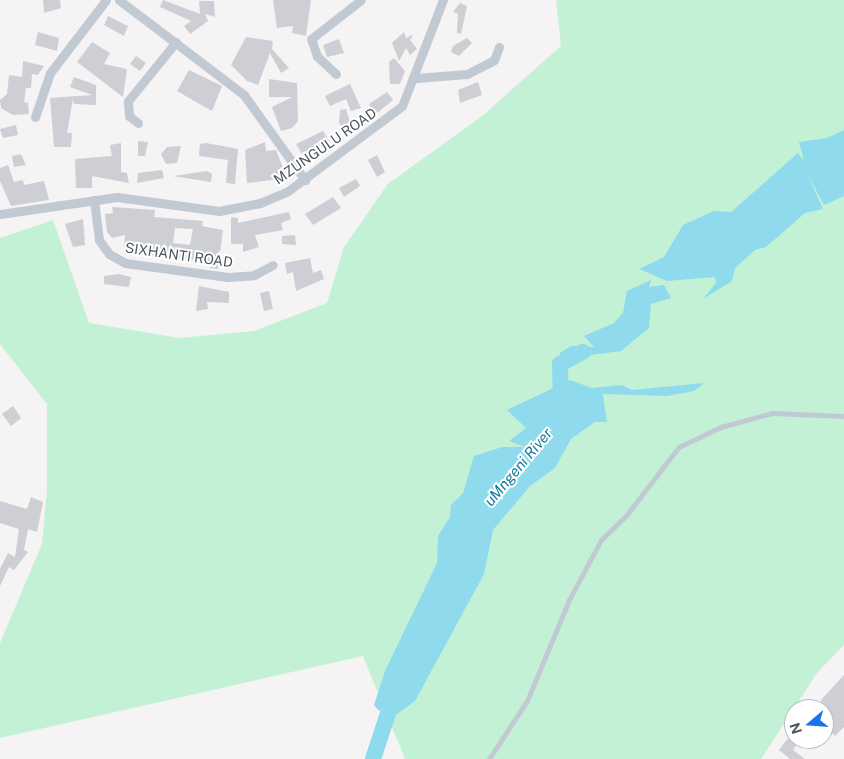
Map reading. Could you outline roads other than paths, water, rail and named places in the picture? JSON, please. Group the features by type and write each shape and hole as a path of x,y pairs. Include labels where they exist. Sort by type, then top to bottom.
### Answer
{"street":[{"path":"35,117 50,73 106,0"},
{"path":"119,0 222,75 259,110 306,180"},
{"path":"336,74 317,56 311,39 361,0"},
{"name":"MZUNGULU ROAD","path":"0,214 94,200 129,198 219,211 271,199 306,180 397,112 416,78 443,0"},
{"path":"138,124 129,116 128,101 176,42"},
{"path":"416,78 466,74 494,60 499,47"},
{"name":"SIXHANTI ROAD","path":"94,200 99,240 116,260 228,277 254,275 273,265"}],"lane":[{"path":"489,759 534,687 569,600 601,540 625,517 679,447 721,427 772,413 844,416"}],"water":[{"path":"844,130 844,196 824,205 807,173 823,209 805,213 766,247 755,250 735,268 732,281 703,299 716,283 715,277 667,281 639,269 664,257 683,225 714,211 731,212 798,153 804,161 799,142 827,138"},
{"path":"651,280 649,287 664,285 671,298 651,304 649,328 621,351 560,359 560,353 571,346 594,347 584,336 614,323 623,313 627,291"},
{"path":"570,380 592,388 622,385 632,390 704,383 694,391 667,396 603,394 607,422 595,422 571,439 555,468 530,486 493,530 484,574 415,701 397,714 378,710 374,705 385,671 437,563 438,536 450,517 451,505 463,493 474,456 502,447 525,447 509,441 526,428 507,410"}],"waterway":[{"name":"uMngeni River","path":"561,406 560,364 583,352"},
{"name":"uMngeni River","path":"373,759 395,692"}]}
